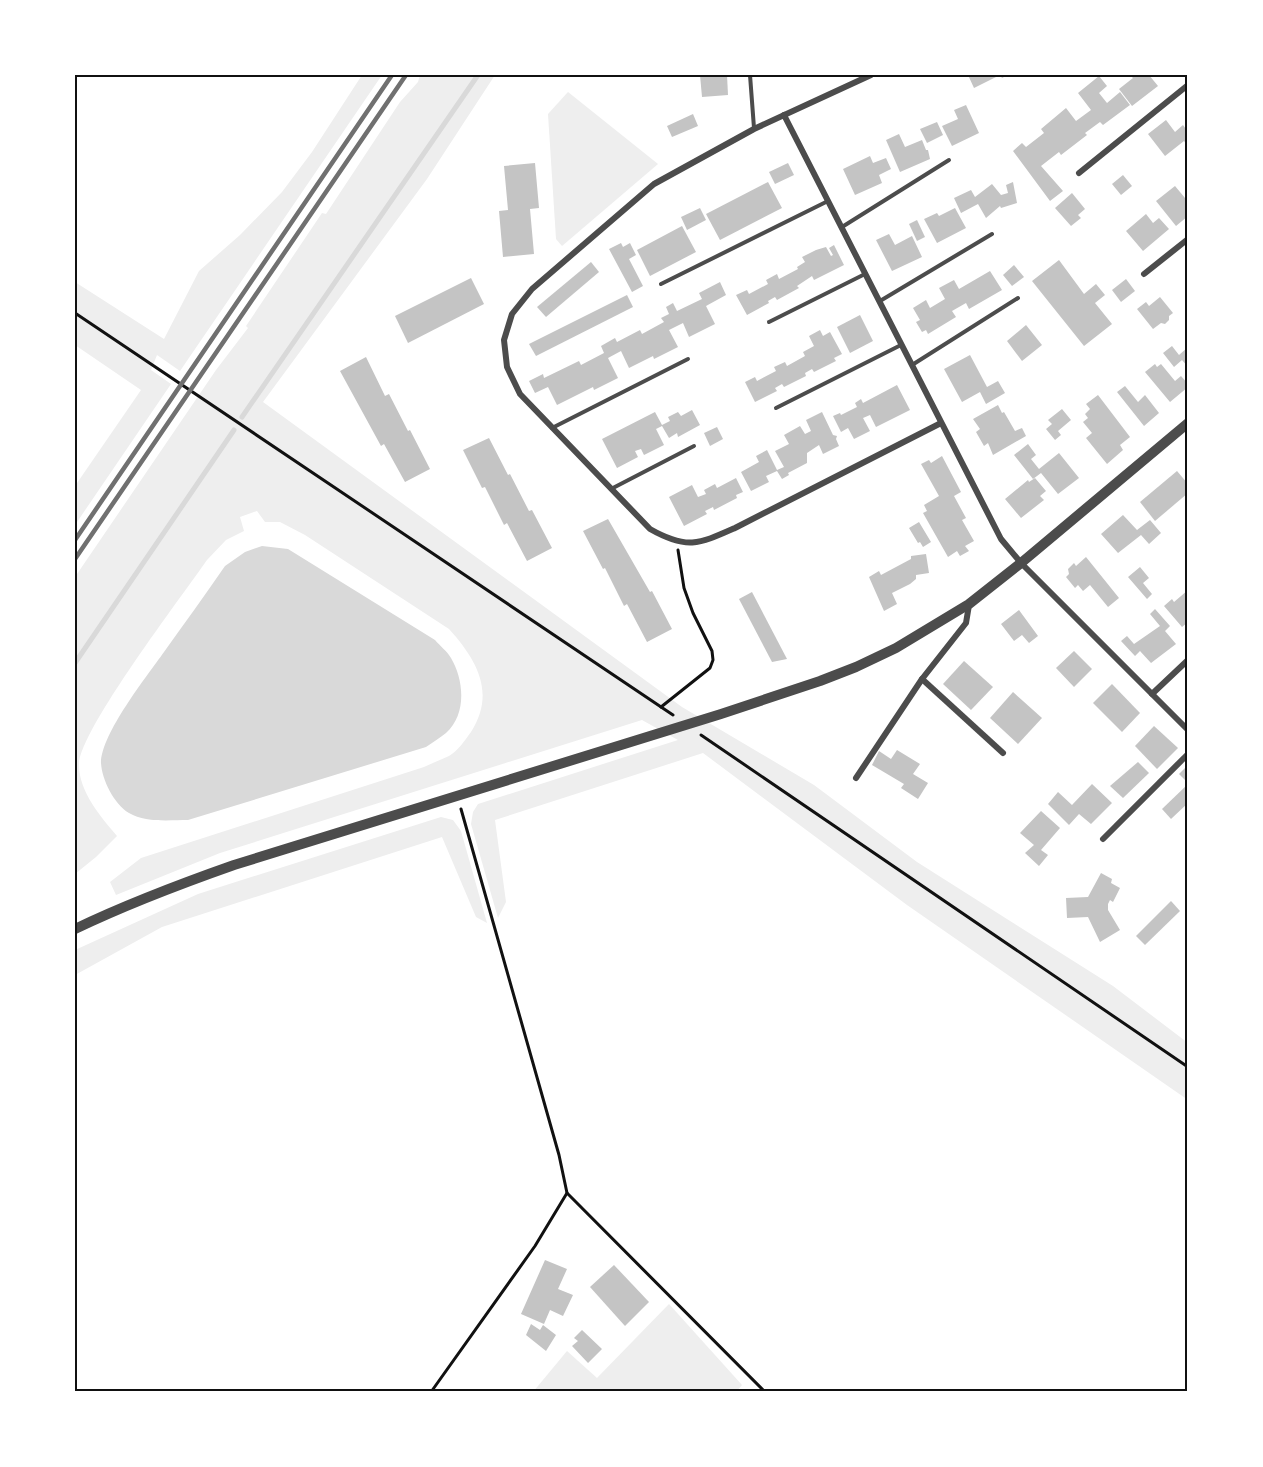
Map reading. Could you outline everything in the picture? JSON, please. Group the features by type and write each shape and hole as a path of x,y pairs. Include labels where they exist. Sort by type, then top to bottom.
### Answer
{"street":[{"path":"871,75 754,129 654,184 532,289 512,314 504,340 507,367 520,394 551,428 650,529 676,542 704,542 942,423"},
{"path":"1079,173 1188,85"},
{"path":"784,115 1001,539 1021,563 1188,730"},
{"path":"1144,274 1188,239"},
{"path":"75,929 118,908 234,865 721,714 856,668 896,648 969,604 1188,423"},
{"path":"856,778 921,679 966,623 969,604"},
{"path":"1152,694 1188,660"},
{"path":"921,679 1004,753"},
{"path":"1103,839 1188,754"}],"lane":[{"path":"750,75 754,129"},
{"path":"842,228 949,160"},
{"path":"661,284 828,201"},
{"path":"879,301 992,234"},
{"path":"768,322 865,274"},
{"path":"911,365 1018,298"},
{"path":"776,408 901,345"},
{"path":"551,428 688,359"},
{"path":"610,489 694,446"}],"path":[{"path":"75,313 674,715"},
{"path":"661,707 710,668 713,660 712,651 693,613 684,588 676,542"},
{"path":"702,735 1188,1067"},
{"path":"458,796 559,1155 567,1193 765,1392"},
{"path":"431,1392 535,1246 567,1193"}],"shaded area":[{"path":"362,75 382,75 180,371 157,355 151,370 171,384 75,525 75,486 141,390 75,345 75,282 164,339 199,271 240,235 282,192 312,152"},
{"path":"420,75 495,75 427,179 263,402 682,707 814,785 917,862 1113,986 1188,1043 1188,1100 907,905 703,753 495,820 506,902 498,918 471,824 473,812 478,804 678,740 642,720 220,853 116,895 110,882 141,858 424,767 455,751 471,732 478,718 482,704 480,678 468,653 449,629 305,535 280,522 265,522 257,511 240,517 244,531 226,540 207,560 134,663 95,724 83,748 79,765 80,775 92,804 117,836 75,874 75,577 216,370 248,328 246,326 322,213 326,214 400,102 418,82"},
{"path":"568,92 658,164 562,246 556,239 548,114"},
{"path":"262,546 288,549 435,640 449,655 459,676 460,707 453,725 426,747 188,820 158,820 135,816 118,804 104,777 101,763 108,737 137,690 225,566 245,552"},
{"path":"441,817 453,820 461,831 487,923 476,917 442,837 162,927 75,975 75,950 198,894"},
{"path":"669,1304 742,1385 736,1392 533,1392 567,1351 597,1378"}],"building":[{"path":"700,75 727,75 728,95 702,97"},
{"path":"968,75 1000,75 974,88"},
{"path":"1130,75 1149,75 1158,86 1132,106 1119,89 1133,78"},
{"path":"1099,76 1107,86 1099,93 1107,103 1120,92 1130,105 1103,125 1100,122 1061,155 1059,152 1041,166 1063,191 1050,201 1013,151 1022,143 1026,147 1044,133 1041,129 1066,108 1076,121 1091,110 1078,93"},
{"path":"966,105 979,133 952,146 942,126 958,119 954,110"},
{"path":"693,114 698,126 672,137 667,126"},
{"path":"1166,120 1175,132 1183,125 1188,132 1188,146 1184,141 1165,156 1148,134"},
{"path":"937,122 943,135 927,143 920,129"},
{"path":"899,134 905,147 922,140 930,159 900,172 886,140"},
{"path":"870,156 873,163 886,158 891,169 879,175 882,183 855,195 843,169"},
{"path":"535,163 539,208 530,209 534,254 503,257 499,211 508,210 504,166"},
{"path":"788,163 794,175 775,184 769,172"},
{"path":"1123,175 1132,186 1121,195 1112,184"},
{"path":"768,182 782,208 720,240 706,214"},
{"path":"1013,182 1017,203 1001,208 1000,206 986,218 978,204 961,213 954,198 971,190 975,197 992,184 1001,195 1008,193 1006,185"},
{"path":"1175,186 1185,198 1188,195 1188,216 1176,226 1156,201"},
{"path":"1072,193 1085,209 1078,215 1081,218 1071,226 1055,208"},
{"path":"700,208 706,220 687,230 681,217"},
{"path":"955,208 966,228 937,243 924,219 937,213 939,216"},
{"path":"1146,214 1153,223 1159,218 1169,229 1143,251 1126,231"},
{"path":"917,220 925,237 917,241 909,224"},
{"path":"682,226 696,252 650,276 637,250"},
{"path":"889,234 895,245 912,236 922,257 892,271 876,240"},
{"path":"621,243 623,247 630,243 636,255 629,259 643,286 632,292 609,249"},
{"path":"834,245 844,265 814,280 812,276 797,286 799,288 777,300 775,297 768,301 769,303 747,315 736,295 747,290 749,294 768,284 766,280 777,274 779,279 798,269 797,267 805,262 802,257 816,250 826,247 831,256 833,255 829,248"},
{"path":"1059,260 1084,294 1096,284 1105,295 1095,303 1112,324 1084,346 1032,281"},
{"path":"591,262 599,272 546,317 537,307"},
{"path":"1014,265 1024,277 1012,286 1003,275"},
{"path":"990,271 1002,290 969,309 966,303 952,311 956,317 928,334 926,330 922,332 916,322 920,320 913,308 926,300 930,308 945,299 939,288 954,280 959,289"},
{"path":"471,278 484,304 408,343 395,316"},
{"path":"1126,279 1135,291 1121,302 1112,290"},
{"path":"720,282 726,295 706,306 715,324 689,337 683,323 669,330 678,347 629,368 621,351 608,358 618,378 594,390 593,387 557,405 548,387 535,393 529,381 543,374 544,378 579,361 581,365 604,353 601,346 615,338 617,342 640,330 642,334 664,322 661,318 669,314 666,307 673,303 677,311 702,299 699,293"},
{"path":"627,295 633,307 536,356 529,344"},
{"path":"1160,297 1173,313 1165,324 1161,323 1153,329 1137,309 1146,302 1149,306"},
{"path":"860,315 873,341 850,353 837,327"},
{"path":"1026,325 1042,345 1022,361 1007,341"},
{"path":"820,330 823,336 830,332 842,354 834,358 836,361 814,372 812,369 805,373 806,376 784,387 782,384 775,388 777,391 755,402 745,382 755,377 757,381 776,371 774,367 785,362 787,366 805,356 803,352 814,346 809,336"},
{"path":"1172,346 1179,355 1188,347 1188,367 1182,360 1174,367 1163,353"},
{"path":"970,355 987,387 998,381 1005,393 986,404 980,392 962,402 944,369"},
{"path":"366,357 385,396 389,394 430,469 405,482 384,444 381,446 340,371"},
{"path":"1155,364 1157,367 1161,364 1175,381 1181,376 1188,384 1188,387 1170,402 1145,372"},
{"path":"897,385 910,410 876,427 870,415 863,418 870,431 854,439 848,428 841,432 833,416 840,413 841,415 857,407 855,403 861,399 863,403"},
{"path":"1125,386 1138,402 1145,395 1159,413 1144,426 1117,392"},
{"path":"1098,395 1130,437 1120,445 1123,450 1107,464 1086,438 1092,433 1083,422 1088,418 1085,414 1090,409 1086,404"},
{"path":"998,405 1015,431 1022,428 1026,436 993,455 988,443 984,446 976,432 980,429 973,419"},
{"path":"1062,409 1071,420 1058,431 1061,435 1055,440 1046,429 1052,424 1048,420"},
{"path":"692,410 700,425 678,437 677,433 669,438 662,426 656,429 664,445 644,455 641,449 635,451 638,457 617,468 602,439 655,412 662,425 670,421 668,417 678,412 681,416"},
{"path":"822,412 833,435 837,436 839,446 823,454 819,445 807,453 807,463 788,473 789,475 782,479 777,471 766,476 769,482 751,491 741,472 759,462 756,456 767,450 777,470 784,467 775,451 789,444 784,435 800,426 805,434 811,431 806,420"},
{"path":"717,427 723,439 710,446 704,433"},
{"path":"489,438 508,475 510,474 529,511 532,510 552,548 527,561 507,523 504,525 485,487 482,488 463,450"},
{"path":"1028,444 1036,455 1031,459 1039,469 1059,453 1079,478 1058,494 1041,473 1033,479 1014,455"},
{"path":"942,456 961,492 954,496 966,518 962,520 974,541 965,546 969,551 960,556 957,551 948,557 923,513 927,511 924,505 939,496 921,464 929,460 931,463"},
{"path":"1177,471 1188,484 1188,493 1155,521 1140,502"},
{"path":"736,478 743,492 736,495 737,498 714,510 713,507 705,511 707,514 684,526 669,497 692,485 698,497 706,494 704,490 715,484 717,488"},
{"path":"1035,478 1046,491 1040,496 1044,500 1021,518 1005,499 1028,480 1029,482"},
{"path":"1123,515 1137,530 1150,520 1161,533 1149,544 1141,535 1118,553 1101,534"},
{"path":"608,519 650,592 652,591 672,629 647,642 627,604 624,606 583,531"},
{"path":"919,522 931,542 923,547 909,528"},
{"path":"926,554 929,573 916,575 916,579 910,584 892,593 897,604 884,611 869,577 879,571 881,575 911,559 911,556"},
{"path":"1086,557 1119,598 1108,607 1090,585 1083,591 1078,585 1075,588 1066,577 1069,574 1068,569 1074,563 1076,566"},
{"path":"1140,567 1149,578 1143,583 1152,594 1147,599 1128,577"},
{"path":"1188,590 1188,622 1182,627 1164,606 1172,599 1174,602"},
{"path":"752,592 787,659 772,662 739,599"},
{"path":"1155,609 1170,626 1165,631 1176,644 1151,663 1140,651 1135,656 1121,641 1127,636 1134,644 1160,626 1150,614"},
{"path":"1019,610 1038,636 1029,643 1022,635 1014,641 1001,624"},
{"path":"1074,651 1092,669 1074,687 1056,668"},
{"path":"964,661 993,687 971,710 943,684"},
{"path":"1112,684 1140,713 1122,732 1093,703"},
{"path":"1013,692 1042,718 1018,744 990,718"},
{"path":"1154,726 1178,748 1157,769 1135,746"},
{"path":"897,750 920,764 913,774 928,783 918,799 901,788 904,784 872,765 879,751 891,759"},
{"path":"1138,762 1149,773 1123,798 1110,786"},
{"path":"1188,765 1188,783 1179,774"},
{"path":"1092,784 1112,803 1091,824 1079,814 1069,825 1048,804 1058,792 1072,805"},
{"path":"1188,784 1188,803 1171,819 1162,809"},
{"path":"1041,811 1060,828 1041,850 1048,855 1039,866 1025,853 1034,845 1020,833"},
{"path":"1101,873 1112,879 1111,883 1120,888 1113,902 1110,900 1108,910 1120,930 1100,942 1088,917 1067,918 1066,898 1088,897"},
{"path":"1171,901 1180,911 1145,945 1136,936"},
{"path":"545,1260 567,1269 558,1289 573,1295 563,1316 550,1310 544,1324 521,1314"},
{"path":"614,1265 649,1302 625,1326 590,1287"},
{"path":"531,1324 540,1330 543,1325 556,1335 546,1351 526,1335"},
{"path":"582,1330 602,1349 588,1363 572,1346 578,1341 574,1338"}],"waterway":[{"path":"242,417 478,75"},
{"path":"75,663 234,430"}],"railway":[{"path":"75,540 392,75"},
{"path":"75,559 406,75"}]}
